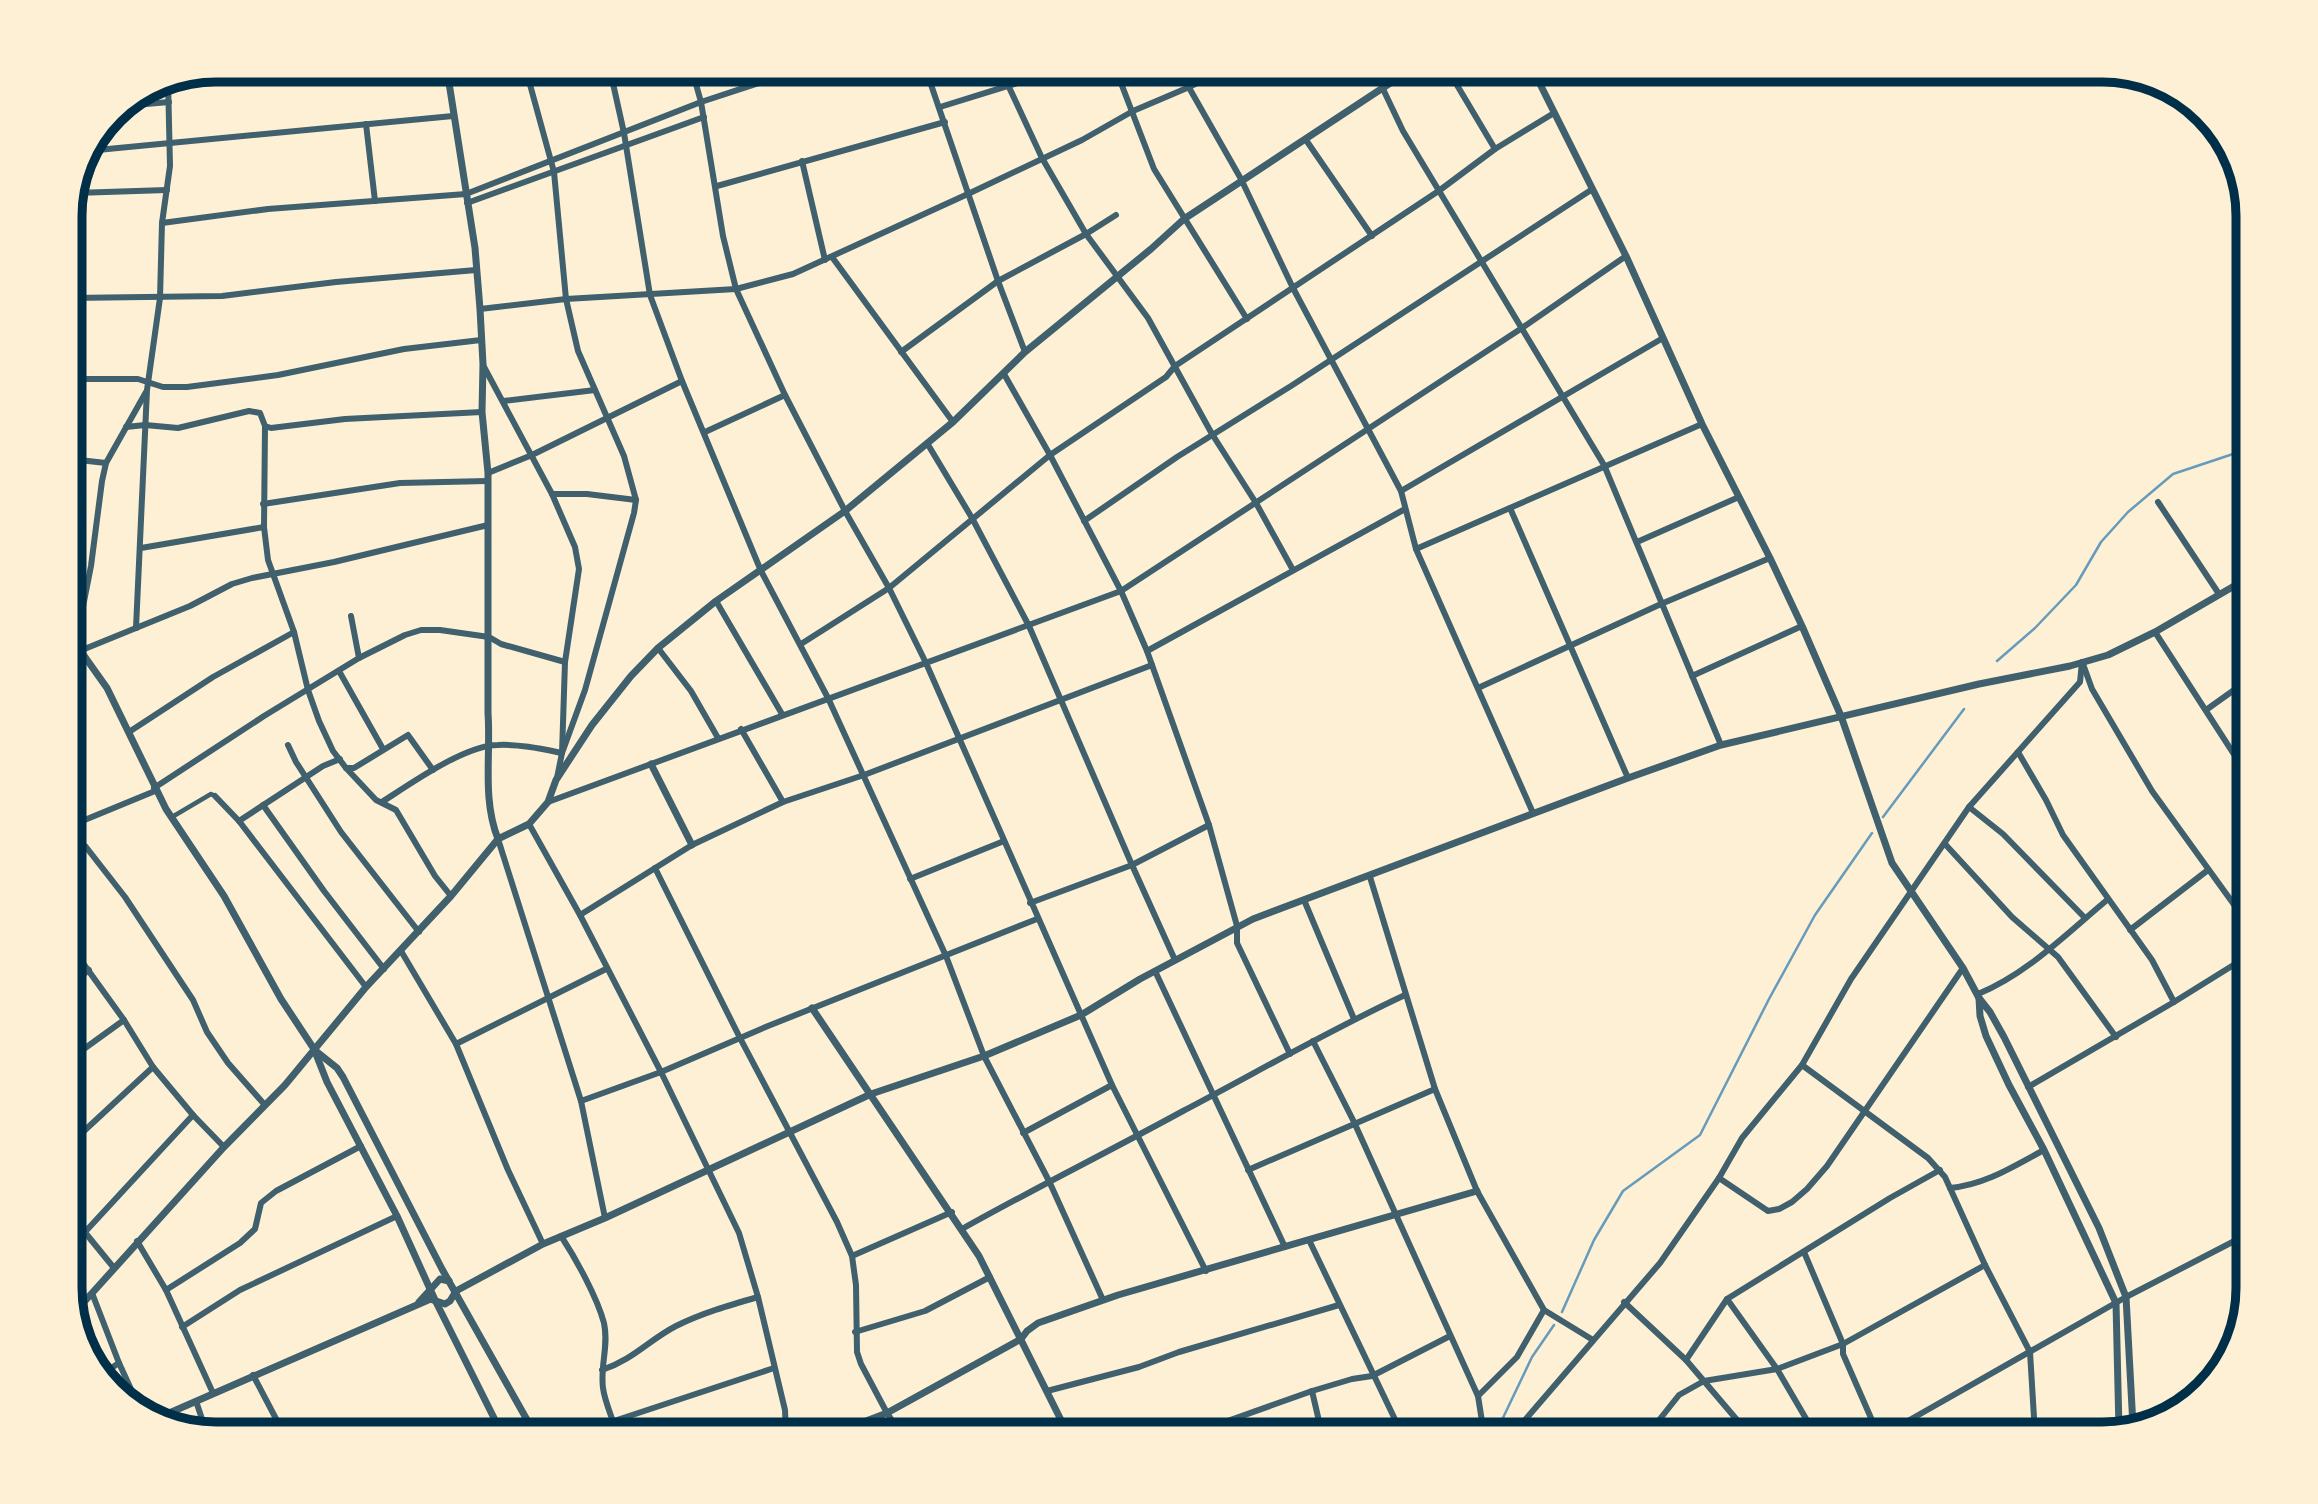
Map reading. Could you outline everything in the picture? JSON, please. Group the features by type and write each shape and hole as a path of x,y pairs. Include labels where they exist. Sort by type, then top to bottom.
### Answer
{"street":[{"path":"1185,82 1241,179 1293,288 1401,491 1416,549 1533,813"},
{"path":"480,309 566,299 736,289 793,274 970,193 1082,140 1133,111 1198,82"},
{"path":"1381,82 1404,131 1604,465 1721,745"},
{"path":"556,779 592,725 631,676 657,649 716,601 845,511 953,422 1025,352 1118,277 1184,219 1241,179 1392,82"},
{"path":"1455,82 1495,149"},
{"path":"1539,82 1626,256 1702,424 1801,626 1841,716 1892,863 1990,1012 2099,1228 2126,1297 2133,1418"},
{"path":"449,83 475,248 480,309 482,412 488,477 488,801 492,824 581,1101 606,1218"},
{"path":"84,1302 136,1241 285,1085 366,987 451,897 498,839 529,824 548,802 585,690 636,500 626,463 578,351 566,299 554,172 530,83"},
{"path":"613,83 627,147 650,295 682,381 761,571 828,698 946,956 984,1056 1049,1181 1103,1300"},
{"path":"696,83 704,117 723,236 736,289 785,395 845,511 889,588 926,663 1112,1086 1206,1271"},
{"path":"162,223 268,209 466,194 750,83"},
{"path":"931,83 1025,352"},
{"path":"940,107 1016,83"},
{"path":"1121,83 1154,169 1247,319"},
{"path":"1008,85 1042,158 1086,234 1148,318 1212,434 1256,503 1293,570"},
{"path":"136,628 147,387 160,298 162,223 170,145 168,91"},
{"path":"143,104 169,102"},
{"path":"801,644 889,588 1050,455 1166,377 1175,366 1440,190 1495,149 1553,113"},
{"path":"99,150 453,116"},
{"path":"467,203 704,117"},
{"path":"716,186 944,122"},
{"path":"366,124 375,201"},
{"path":"1306,140 1372,236"},
{"path":"802,161 829,258 953,422"},
{"path":"85,191 167,190"},
{"path":"1084,521 1212,434 1331,360 1480,260 1591,190"},
{"path":"901,352 998,281 1116,215"},
{"path":"548,802 1121,591 1626,256"},
{"path":"83,298 222,296 336,282 476,270"},
{"path":"1401,491 1664,338"},
{"path":"83,379 138,379 147,387 187,387 298,371 340,360 404,349 481,340"},
{"path":"483,364 552,494 575,547 579,569 565,662 562,753"},
{"path":"1004,374 1121,591 1147,650 1209,825 1237,926 1237,943 1290,1054"},
{"path":"263,504 316,498 389,484 488,477 682,381"},
{"path":"83,598 91,566 106,463 147,387"},
{"path":"503,401 595,390"},
{"path":"705,432 785,395"},
{"path":"126,427 145,425 178,428 249,411 260,414 265,426 263,504 268,561 294,632 308,690 333,751 376,800 396,810 435,876 451,897"},
{"path":"265,426 271,428 387,416 482,412"},
{"path":"1416,549 1702,424"},
{"path":"927,443 972,518 1029,626 1175,960"},
{"path":"83,460 106,463"},
{"path":"552,494 587,494 636,500"},
{"path":"1637,542 1739,497"},
{"path":"2158,502 2219,594"},
{"path":"1510,508 1628,778"},
{"path":"1147,650 1405,509"},
{"path":"83,650 190,606 232,584 488,525"},
{"path":"141,548 264,527"},
{"path":"1478,688 1661,604 1770,558"},
{"path":"169,1413 418,1304 435,1300 445,1304 456,1291 543,1244 606,1218 871,1094 984,1056 1080,1015 1237,926 1533,813 1721,745 2108,655 2155,632 2236,585"},
{"path":"716,601 782,714"},
{"path":"351,616 359,658"},
{"path":"1692,677 1801,626"},
{"path":"83,820 154,790 264,716 359,658 405,635 421,630 440,630 489,637 501,644 565,662"},
{"path":"129,732 213,677 294,632"},
{"path":"2155,632 2236,757"},
{"path":"657,649 691,691 718,738"},
{"path":"83,652 107,688 154,790 224,896 281,999 314,1049 327,1082 397,1216 435,1300 496,1422"},
{"path":"1523,1422 1660,1263 1742,1138 1802,1065 1851,979 1969,807 2080,682 2082,662"},
{"path":"2082,662 2092,689 2152,791 2236,908"},
{"path":"580,915 692,845 783,802 864,775 1152,665"},
{"path":"339,671 383,749"},
{"path":"2206,710 2236,689"},
{"path":"741,729 783,802"},
{"path":"346,768 354,768 404,735 410,736 433,770"},
{"path":"382,802 433,770 490,746 498,744 562,753"},
{"path":"288,745 305,777 341,832 419,932"},
{"path":"2018,752 2063,835 2152,960 2174,1002"},
{"path":"239,821 305,777 330,762 340,760"},
{"path":"651,764 692,845"},
{"path":"171,817 211,794 215,796 239,821 366,987"},
{"path":"263,805 384,969"},
{"path":"1969,807 2003,834 2085,918"},
{"path":"529,824 662,1072 739,1233 758,1297 787,1422"},
{"path":"1030,903 1132,866 1209,825"},
{"path":"910,879 1004,841"},
{"path":"1945,844 2012,917 2057,957 2116,1037"},
{"path":"83,845 125,897 193,1000 207,1032 264,1104"},
{"path":"655,868 852,1256 856,1285 857,1352 893,1422"},
{"path":"2130,930 2208,870"},
{"path":"1370,877 1435,1089 1477,1191 1544,1310 1592,1340"},
{"path":"1304,900 1354,1019"},
{"path":"1978,996 2049,949 2107,900"},
{"path":"581,1101 662,1072 1037,919"},
{"path":"401,951 456,1044 508,1170 543,1244"},
{"path":"83,962 153,1067 224,1147"},
{"path":"2028,1087 2236,963"},
{"path":"1718,1178 1768,1211 1779,1209 1807,1189 1827,1166 1963,968"},
{"path":"456,1044 606,969"},
{"path":"83,974 89,970"},
{"path":"1155,971 1285,1248"},
{"path":"962,1229 1354,1019 1405,995"},
{"path":"1978,996 1986,1036 2044,1150 2116,1303 2119,1421"},
{"path":"812,1009 952,1212 990,1278 1062,1422"},
{"path":"83,1050 124,1020"},
{"path":"1313,1041 1354,1122 1478,1396 1482,1422"},
{"path":"314,1049 337,1068 343,1077 450,1281 528,1422"},
{"path":"1802,1065 1865,1110 1940,1170 2030,1352 2034,1422"},
{"path":"83,1132 153,1067"},
{"path":"1023,1133 1112,1086"},
{"path":"1248,1170 1435,1089"},
{"path":"85,1232 193,1115"},
{"path":"166,1290 240,1243 255,1229 261,1203 276,1191 361,1146"},
{"path":"1950,1188 1990,1178 2044,1150"},
{"path":"1686,1360 1727,1299 1940,1170"},
{"path":"868,1422 1021,1339 1038,1324 1103,1300 1477,1191"},
{"path":"852,1256 952,1212"},
{"path":"182,1327 240,1290 397,1216"},
{"path":"83,1229 114,1268"},
{"path":"561,1236 575,1256 603,1322 607,1346 602,1370 603,1390 614,1421 774,1368"},
{"path":"1308,1240 1396,1422"},
{"path":"1906,1422 2126,1297 2236,1240"},
{"path":"136,1241 166,1290 213,1393"},
{"path":"1804,1252 1873,1422"},
{"path":"1658,1422 1679,1395 1704,1381 1777,1368 1843,1344 1985,1265"},
{"path":"855,1332 926,1311 990,1278"},
{"path":"418,1304 440,1279 450,1281"},
{"path":"92,1293 132,1392"},
{"path":"602,1370 632,1357 674,1327 721,1307 758,1297"},
{"path":"1727,1299 1777,1368 1808,1422"},
{"path":"1624,1302 1686,1360 1740,1422"},
{"path":"1047,1391 1139,1367 1179,1352 1339,1305"},
{"path":"1478,1396 1517,1357 1544,1310"},
{"path":"1231,1422 1312,1391 1352,1378 1372,1376 1450,1336"},
{"path":"110,1369 119,1363"},
{"path":"254,1376 278,1422"},
{"path":"1312,1391 1319,1422"},
{"path":"196,1401 202,1420"}],"waterway":[{"path":"1997,661 2035,628 2076,585 2101,542 2128,512 2173,474 2236,453"},
{"path":"1883,817 1964,709"},
{"path":"1562,1312 1594,1240 1623,1191 1700,1135 1815,915 1872,833"},
{"path":"1501,1422 1532,1357 1554,1325"}]}
